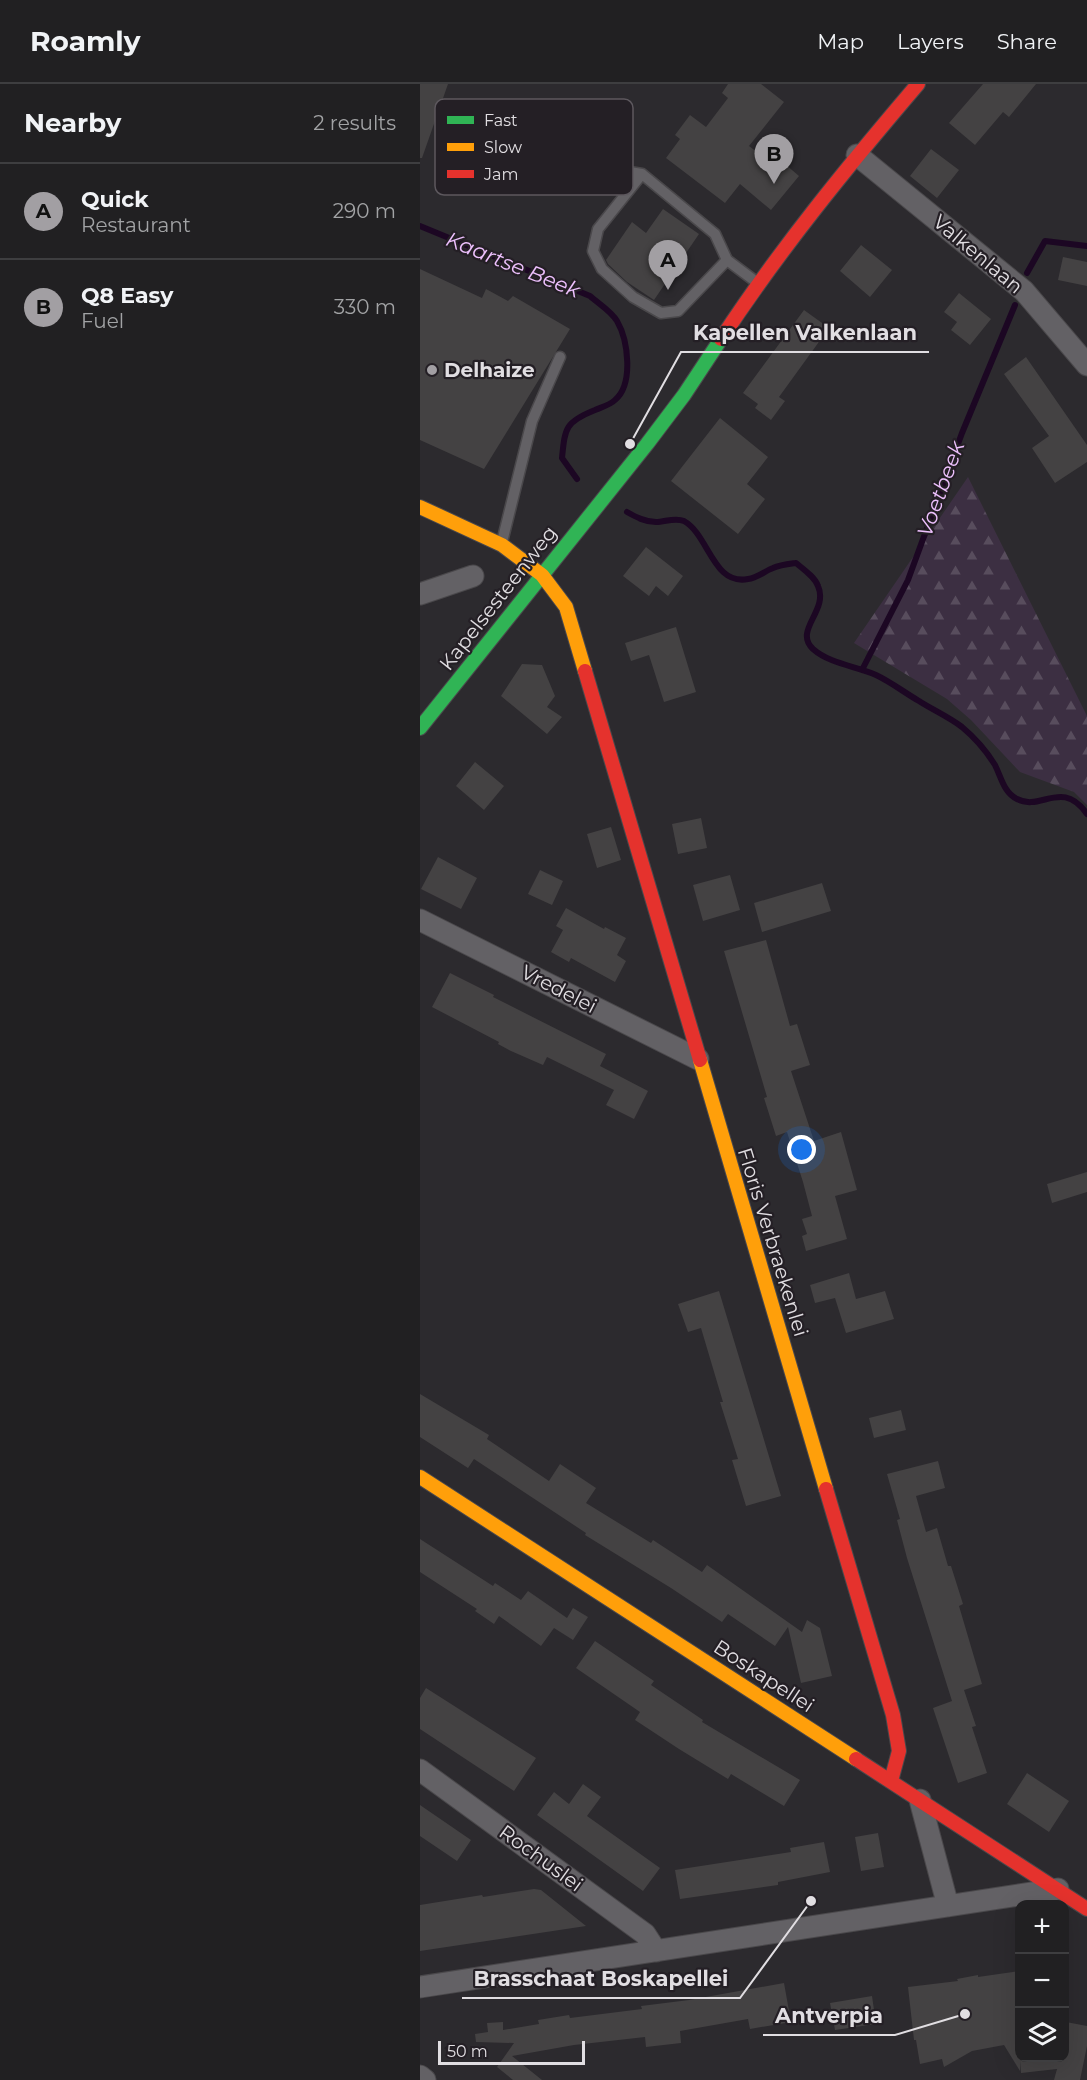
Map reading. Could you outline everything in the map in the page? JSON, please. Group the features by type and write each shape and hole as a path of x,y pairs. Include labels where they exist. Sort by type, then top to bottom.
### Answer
{"street":[{"name":"Kapelsesteenweg","path":"420,728 684,395 758,283 857,155 918,84"},
{"name":"Valkenlaan","path":"857,155 1024,291 1087,364"},
{"name":"Floris Verbraekenlei","path":"420,507 502,546 542,575 566,607 893,1715 899,1751 891,1781"},
{"path":"420,594 473,576"},
{"name":"Vredelei","path":"420,920 698,1059"},
{"name":"Boskapellei","path":"420,1477 1087,1909"},
{"name":"Rochuslei","path":"420,1770 645,1934 656,1951"},
{"path":"920,1800 948,1906"},
{"path":"420,1987 1058,1889"},
{"path":"420,2076 425,2080"}],"lane":[{"path":"633,173 642,174 715,234 727,260 758,283"},
{"path":"633,185 642,174"},
{"path":"625,195 598,229 593,251 602,269 633,297 661,313 678,311 727,260"},
{"path":"502,546 532,421 560,357"}],"green space":[{"path":"968,477 1087,716 1087,805 1074,792 1020,772 971,720 947,699 854,643"}],"building":[{"path":"420,84 448,84 443,99 435,99 435,121 422,158 420,158"},
{"path":"728,84 761,84 784,102 749,146 773,164 778,158 799,176 771,210 740,184 725,203 666,158 680,139 675,135 690,115 706,127 728,98 722,93"},
{"path":"983,84 1036,84 1009,117 1003,112 975,145 949,123"},
{"path":"931,149 959,170 937,198 910,176"},
{"path":"663,209 699,234 654,300 627,282 606,260 632,222 646,233"},
{"path":"861,245 892,270 870,297 840,271"},
{"path":"1063,257 1087,262 1087,286 1058,280"},
{"path":"420,269 482,298 486,289 508,301 513,296 570,329 484,469 420,440"},
{"path":"959,293 991,319 970,345 951,330 957,322 944,312"},
{"path":"804,310 829,328 779,397 785,401 771,420 755,408 758,404 743,393"},
{"path":"1026,357 1087,445 1087,462 1055,483 1032,448 1049,436 1004,374"},
{"path":"720,418 768,457 747,484 765,499 738,534 671,481"},
{"path":"646,547 683,576 668,596 656,586 649,596 623,576"},
{"path":"676,627 696,692 664,702 649,655 631,661 625,643"},
{"path":"522,664 542,665 555,696 547,707 562,717 547,734 501,696"},
{"path":"475,762 504,786 484,810 456,786"},
{"path":"701,818 707,848 678,854 672,824"},
{"path":"611,827 621,860 597,868 587,834"},
{"path":"438,857 477,878 461,909 421,889"},
{"path":"540,870 563,881 552,905 528,894"},
{"path":"730,875 740,910 703,921 693,885"},
{"path":"822,883 831,911 762,932 754,903"},
{"path":"566,908 626,938 617,955 626,961 615,982 571,958 569,962 551,952 563,930 556,926"},
{"path":"766,940 790,1026 797,1024 810,1065 791,1071 814,1141 841,1132 857,1190 835,1196 847,1239 806,1251 802,1236 807,1234 802,1219 812,1216 803,1182 787,1132 776,1136 764,1098 767,1097 724,951"},
{"path":"450,973 606,1054 600,1066 648,1091 634,1119 606,1105 614,1090 547,1057 543,1065 511,1051 498,1044 499,1042 432,1007"},
{"path":"1087,1172 1087,1192 1052,1203 1047,1184"},
{"path":"849,1273 856,1299 885,1291 894,1319 846,1333 835,1298 815,1303 810,1285"},
{"path":"719,1291 781,1496 746,1506 732,1460 738,1459 720,1402 723,1402 701,1328 688,1332 678,1304"},
{"path":"420,1394 489,1435 487,1439 549,1481 560,1464 596,1488 586,1503 651,1543 653,1540 702,1572 707,1565 802,1632 807,1620 820,1628 832,1676 801,1683 788,1627 775,1646 728,1614 722,1622 585,1535 586,1533 474,1459 468,1468 420,1437"},
{"path":"901,1410 906,1430 874,1438 869,1418"},
{"path":"938,1461 945,1488 916,1496 926,1532 937,1528 948,1566 951,1566 963,1604 959,1606 982,1684 964,1690 976,1726 972,1727 987,1773 958,1783 933,1708 952,1701 907,1558 897,1520 900,1519 887,1474"},
{"path":"420,1539 493,1586 495,1583 521,1600 528,1591 567,1618 573,1608 588,1617 573,1640 554,1628 541,1646 499,1616 494,1624 475,1611 477,1609 420,1572"},
{"path":"595,1641 654,1681 651,1685 703,1720 702,1722 800,1780 784,1806 731,1774 728,1779 635,1720 640,1712 576,1668"},
{"path":"426,1688 536,1758 514,1791 420,1729 420,1698"},
{"path":"1027,1773 1069,1801 1049,1832 1007,1804"},
{"path":"583,1784 601,1797 587,1816 660,1868 643,1891 537,1815 554,1792 569,1804"},
{"path":"420,1805 471,1840 457,1861 420,1836"},
{"path":"878,1833 884,1867 861,1871 855,1837"},
{"path":"824,1842 830,1872 778,1882 778,1885 680,1899 675,1870 791,1852 790,1848"},
{"path":"534,1889 541,1890 586,1926 420,1951 420,1905"},
{"path":"1015,1972 1015,2062 1020,2062 1020,2071 1004,2045 972,2051 944,2067 942,2059 920,2064 916,2040 914,2040 908,1987 958,1981 957,1979 978,1975 978,1977"},
{"path":"784,1983 791,2022 750,2029 748,2019 680,2031 681,2043 646,2047 645,2037 574,2045 512,2056 542,2080 513,2080 497,2067 514,2043 476,2042 475,2034 488,2032 487,2023 503,2022 503,2030 539,2024 538,2020 642,2009 641,2006"},
{"path":"872,1996 876,2024 835,2030 830,2003"},
{"path":"1069,2023 1087,2026 1087,2046 1080,2080 1054,2080 1057,2069 1021,2073 1020,2062 1069,2062"}],"waterway":[{"name":"Kaartse Beek","path":"420,226 590,296 617,321 626,350 625,384 613,402 585,414 568,427 562,458 577,479"},
{"name":"Voetbeek","path":"1027,273 1045,241 1087,246"},
{"name":"Voetbeek","path":"862,670 908,580 962,433 1015,305"},
{"name":"Kaartse Beek","path":"627,512 652,522 677,519 684,521 700,537 719,567 727,575 736,579 748,579 770,569 796,563 814,579 820,595 819,604 807,635 808,642 813,649 827,658 882,678 962,727 988,755 1006,789 1017,799 1035,802 1060,797 1069,798 1087,814"}],"traffic: fast":[{"path":"420,728 647,444 684,395 721,339"}],"traffic: slow":[{"path":"420,507 502,545 542,575 566,607 585,671"},
{"path":"700,1060 826,1489"},
{"path":"420,1477 856,1759"}],"traffic: jam":[{"path":"721,339 815,208 918,84"},
{"path":"585,671 700,1060"},
{"path":"826,1489 893,1715 899,1751 891,1781"},
{"path":"856,1759 1087,1909"}],"place":[{"name":"Q8 Easy","path":"774,184"},
{"name":"Quick","path":"668,290"},
{"name":"Delhaize","path":"432,370"},
{"name":"Kapellen Valkenlaan","path":"630,444"},
{"name":"Brasschaat Boskapellei","path":"811,1901"},
{"name":"Antverpia","path":"965,2014"}]}
